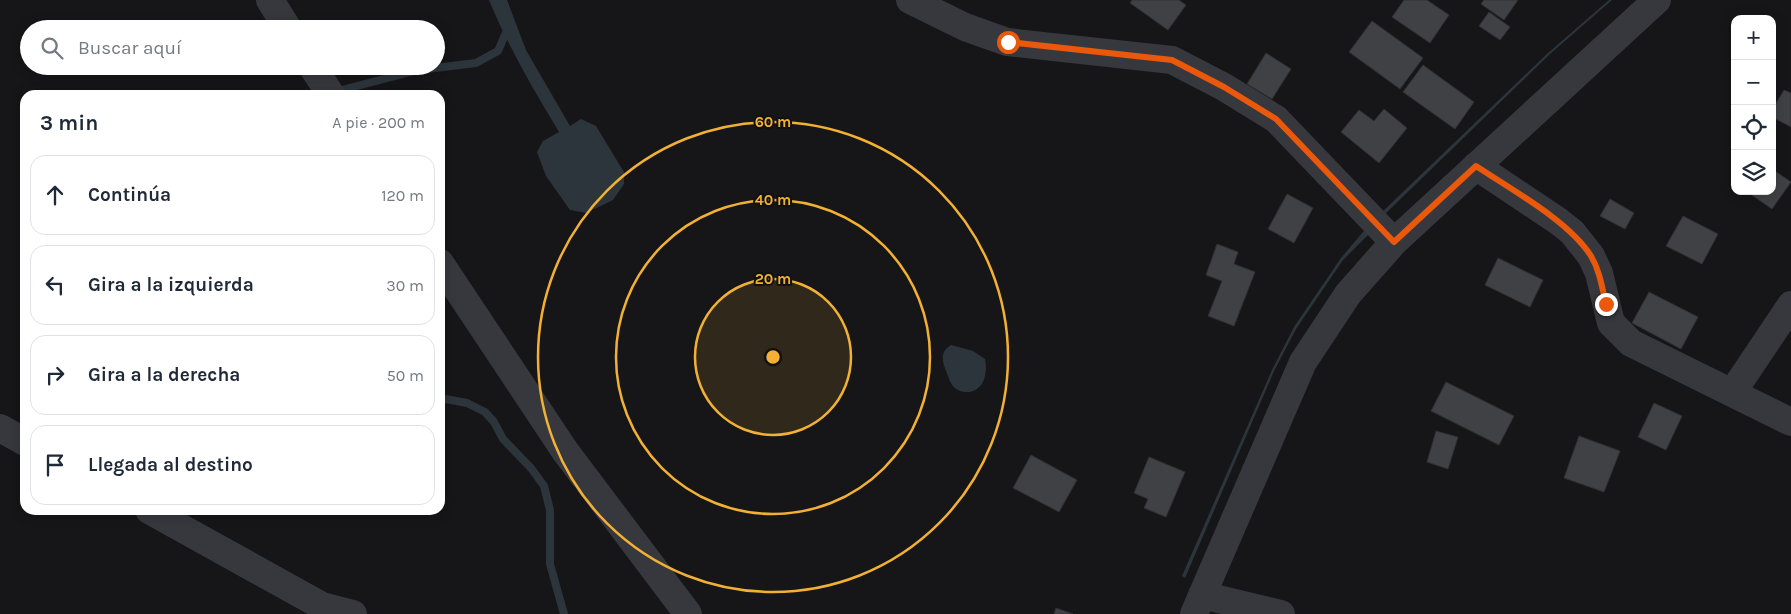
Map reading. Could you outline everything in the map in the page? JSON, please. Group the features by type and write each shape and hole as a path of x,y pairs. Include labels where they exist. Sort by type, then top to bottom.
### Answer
{"street":[{"path":"270,0 282,20"},
{"path":"910,0 965,27 1008,42 1172,60 1196,72 1276,119 1394,242"},
{"path":"1281,614 1198,605 1303,362 1348,294 1394,242 1657,0"},
{"path":"318,75 328,90"},
{"path":"1476,166 1572,232 1591,256 1599,273 1611,323 1622,336 1631,343 1791,422"},
{"path":"445,270 566,451 688,614"},
{"path":"1732,393 1791,305"},
{"path":"0,428 20,439"},
{"path":"158,515 322,606 352,614"}],"shaded area":[{"path":"489,0 507,0 526,50 570,126 581,119 596,126 624,172 624,184 613,200 586,213 570,210 546,176 537,152 543,141 559,132 521,67"},
{"path":"1609,0 1612,0 1550,54 1382,217 1380,214 1548,53"},
{"path":"1368,226 1372,231 1343,260 1296,329 1274,371 1185,578 1182,576 1272,370 1294,327 1341,258"},
{"path":"951,345 973,351 985,359 984,381 977,389 963,392 956,389 952,384 943,359 944,351"}],"building":[{"path":"1132,0 1179,0 1186,5 1168,30 1130,3"},
{"path":"1404,0 1427,0 1449,15 1430,43 1392,17"},
{"path":"1484,0 1518,0 1504,20 1481,4"},
{"path":"1489,12 1510,27 1500,40 1479,26"},
{"path":"1372,21 1423,58 1400,89 1349,52"},
{"path":"1266,53 1291,69 1272,99 1247,84"},
{"path":"1423,65 1474,102 1455,129 1403,92"},
{"path":"1784,90 1791,93 1791,127 1776,119 1776,103"},
{"path":"1384,109 1407,128 1379,163 1341,132 1359,110 1374,121"},
{"path":"1776,172 1791,182 1772,209 1752,195 1776,195"},
{"path":"1287,194 1313,208 1294,243 1268,229"},
{"path":"1610,199 1634,213 1625,229 1600,216"},
{"path":"1683,216 1718,234 1702,264 1666,246"},
{"path":"1217,244 1238,252 1234,264 1255,272 1234,326 1208,316 1222,281 1206,275"},
{"path":"1498,258 1543,280 1530,307 1485,285"},
{"path":"1649,292 1698,317 1681,349 1632,323"},
{"path":"1446,382 1514,416 1499,445 1431,411"},
{"path":"1654,403 1682,416 1666,450 1638,437"},
{"path":"1436,431 1458,437 1448,469 1427,462"},
{"path":"1579,436 1620,451 1604,492 1564,478"},
{"path":"1031,455 1077,480 1059,512 1013,488"},
{"path":"1149,457 1185,472 1166,517 1144,508 1148,499 1134,493"},
{"path":"1056,608 1073,614 1054,614"}],"waterway":[{"path":"445,67 476,63 498,51 508,28"},
{"path":"342,90 399,75"},
{"path":"445,399 467,403 485,412 494,422 503,439 531,468 544,486 550,510 550,564 564,614"}],"route":[{"path":"1008,42 1172,60 1196,72 1276,119 1394,242 1476,166 1572,232 1591,256 1599,273 1606,304"}]}
